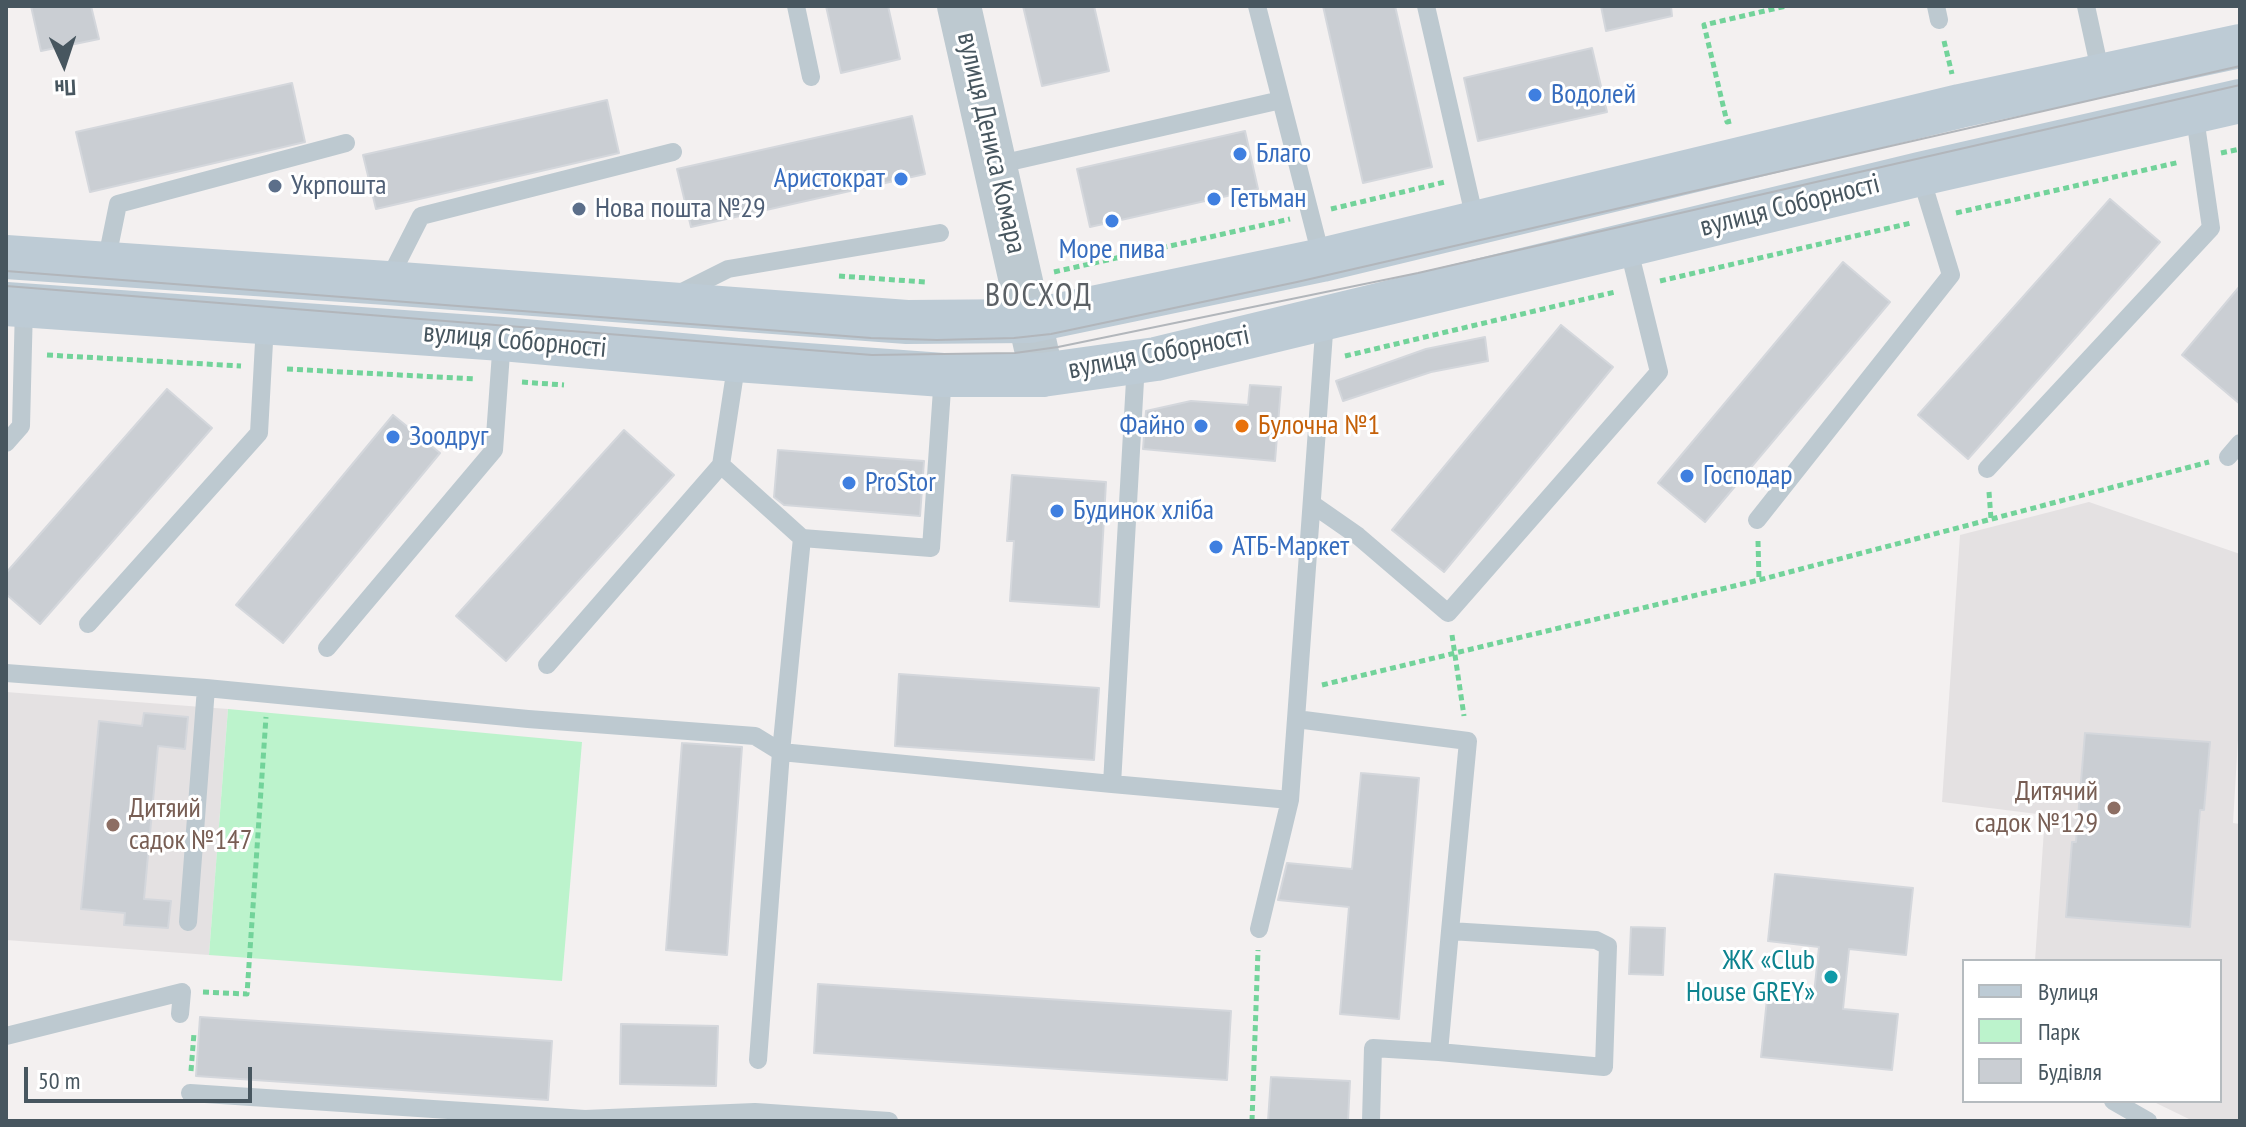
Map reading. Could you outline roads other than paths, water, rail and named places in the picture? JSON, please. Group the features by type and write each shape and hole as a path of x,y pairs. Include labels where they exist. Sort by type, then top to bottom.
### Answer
{"main road":[{"name":"вулиця Соборності","path":"6,257 907,322 1030,321 1322,260 1476,224 1949,81 2101,75 2240,46"},
{"name":"вулиця Соборності","path":"15,305 502,339 943,375 1042,375 1136,363 1325,319 1633,266 1920,174 2240,101"}],"street":[{"name":"вулиця Дениса Комара","path":"959,6 1042,375"}],"lane":[{"path":"796,6 811,77"},
{"path":"1257,6 1322,260"},
{"path":"1426,6 1476,224"},
{"path":"2086,6 2101,75"},
{"path":"996,165 1281,100"},
{"path":"1987,469 2211,228 2194,111"},
{"path":"106,265 118,204 346,143"},
{"path":"387,283 421,216 673,152"},
{"path":"1757,520 1951,275 1920,174"},
{"path":"658,304 728,269 940,233"},
{"path":"1312,504 1358,536 1448,613 1659,372 1633,266"},
{"path":"6,443 21,426 15,305"},
{"path":"1259,929 1290,800 1325,319"},
{"path":"88,624 259,433 265,324"},
{"path":"327,648 494,450 502,339"},
{"path":"547,665 721,465 737,360"},
{"path":"1112,784 1136,363"},
{"path":"721,465 802,538 931,548 943,375"},
{"path":"758,1060 781,752 802,538"},
{"path":"6,673 755,736 781,752 1290,800"},
{"path":"188,922 206,688"},
{"path":"1296,719 1468,741 1439,1052"},
{"path":"1371,1121 1373,1048 1604,1067 1608,946 1596,940 1450,931"},
{"path":"6,1036 190,992 180,1014"},
{"path":"190,1093 585,1119 754,1116 889,1121"},
{"path":"2116,1103 2148,1121"}],"tram line":[{"path":"6,271 871,338 1014,338 1051,334 1297,282 2240,66"},
{"path":"6,286 872,355 1015,353 1058,347 1418,273 2240,85"}],"place":[{"name":"Водолей","path":"1535,95"},
{"name":"Благо","path":"1240,154"},
{"name":"Аристократ","path":"901,179"},
{"name":"Укрпошта","path":"275,186"},
{"name":"Гетьман","path":"1214,199"},
{"name":"Нова пошта №29","path":"579,209"},
{"name":"Море пива","path":"1112,221"},
{"name":"Файно","path":"1201,426"},
{"name":"Булочна №1","path":"1242,426"},
{"name":"Зоодруг","path":"393,437"},
{"name":"Господар","path":"1687,476"},
{"name":"ProStor","path":"849,483"},
{"name":"Будинок хліба","path":"1057,511"},
{"name":"АТБ-Маркет","path":"1216,547"},
{"name":"Дитячий садок №129","path":"2114,808"},
{"name":"Дитяий садок №147","path":"113,825"},
{"name":"ЖК «Club House GREY»","path":"1831,977"}],"district":[{"name":"ВОСХОД","path":"1039,297"}]}
